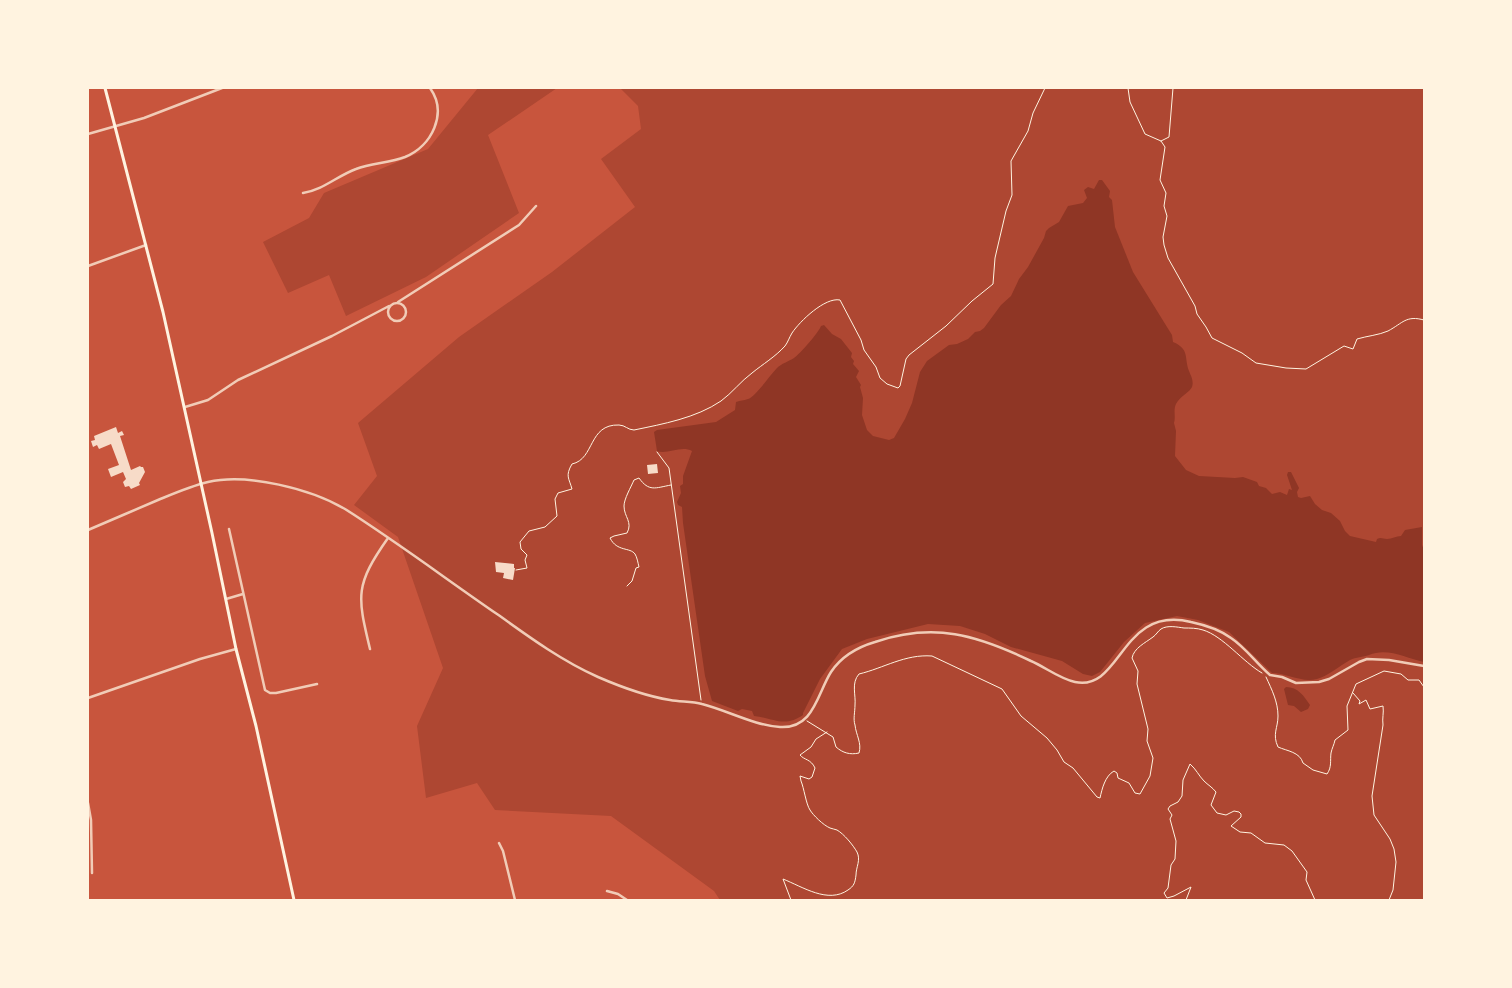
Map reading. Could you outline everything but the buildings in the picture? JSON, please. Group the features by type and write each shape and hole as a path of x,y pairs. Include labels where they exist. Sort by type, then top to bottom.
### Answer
{"main road":[{"path":"104,88 146,245 185,408 236,649 256,726 294,900"}],"street":[{"path":"88,134 158,113 222,88"},
{"path":"303,193 317,190 358,168 397,159 418,149 433,132 439,116 438,103 430,88"},
{"path":"185,408 208,400 238,380 332,336 398,302 519,225 536,206"},
{"path":"88,266 146,245"},
{"path":"389,306 390,318 396,321 400,320 405,316 406,311 404,306 398,302"},
{"path":"88,530 201,484 216,481 268,483 301,491 339,506 542,646 580,668 648,696 701,704 775,727 789,727 805,720 813,710 832,671 842,659 854,651 874,642 923,631 960,634 974,638 1015,653 1076,682 1091,681 1104,674 1126,645 1139,632 1150,625 1172,620 1199,624 1223,632 1244,647 1270,676 1282,677 1296,683 1305,684 1325,681 1368,659 1389,660 1424,666"},
{"path":"229,529 265,690 272,693 317,684"},
{"path":"370,650 362,612 362,587 369,567 388,538"},
{"path":"226,600 244,594"},
{"path":"88,698 193,661 236,649"},
{"path":"88,803 91,820 92,873"},
{"path":"499,843 505,856 515,900"},
{"path":"607,891 618,894 627,900"}],"path":[{"path":"516,570 527,568 527,555 520,547 521,540 529,531 545,528 557,516 555,498 558,493 571,490 572,487 567,478 570,467 572,464 580,461 589,451 596,435 618,425 630,430 690,416 720,402 752,372 774,358 786,345 793,332 814,310 835,299 840,300 845,306 864,350 881,380 895,388 900,386 906,359 909,355 946,326 993,284 994,258 1012,195 1011,161 1028,131 1033,113 1045,88"},
{"path":"1128,88 1130,102 1145,134 1161,141 1165,147 1160,180 1166,192 1164,206 1167,216 1163,237 1164,245 1168,258 1195,306 1197,314 1212,338 1242,353 1256,363 1306,369 1344,346 1353,349 1357,339 1388,331 1405,320 1412,318 1424,320"},
{"path":"1161,141 1170,137 1174,88"},
{"path":"657,452 668,464 672,485 702,694 701,704"},
{"path":"627,586 632,581 636,568 639,566 636,556 632,552 618,548 610,538 627,533 629,530 629,521 624,505 634,480 638,478 643,485 650,488 672,485"},
{"path":"805,720 827,732 833,738 839,750 849,755 859,753 860,743 854,723 856,703 854,697 855,679 859,674 908,657 919,655 932,656 1002,689 1022,716 1047,738 1064,762 1073,768 1083,782 1100,798 1102,788 1111,772 1117,773 1118,778 1126,780 1135,793 1140,794 1150,776 1153,758 1147,741 1148,729 1137,684 1138,671 1132,656 1140,646 1160,630 1172,626 1203,630 1224,643 1250,666 1265,675 1277,701 1278,718 1275,740 1278,747 1296,754 1305,765 1323,774 1327,774 1330,769 1334,740 1348,730 1347,706 1358,682 1384,671 1401,674 1408,680 1419,680 1424,687"},
{"path":"1352,692 1360,701 1359,704 1366,700 1370,708 1383,706 1383,725 1372,796 1374,815 1390,838 1394,848 1396,862 1393,890 1389,900"},
{"path":"791,900 784,879 798,888 810,892 836,896 843,894 853,887 856,881 856,870 859,862 858,853 844,835 836,829 829,828 809,809 800,781 800,776 809,779 812,777 815,768 812,762 800,755 811,747 816,739 827,732"},
{"path":"1186,900 1191,887 1167,898 1164,893 1168,888 1171,865 1175,859 1176,841 1170,819 1172,815 1168,809 1178,802 1182,796 1183,780 1190,764 1199,772 1204,782 1212,786 1216,792 1211,806 1217,813 1226,815 1234,811 1241,814 1241,817 1232,826 1235,830 1250,833 1265,843 1284,845 1292,851 1307,872 1306,880 1315,900"}],"shaded area":[{"path":"478,88 557,88 488,135 519,213 426,277 346,316 329,275 288,293 263,242 309,218 324,193 428,149"},
{"path":"620,88 1424,88 1424,900 720,900 714,891 611,816 495,810 477,783 426,798 417,726 443,668 398,537 354,505 377,476 358,423 459,337 552,272 635,207 601,159 641,129 638,106"},
{"path":"1099,180 1102,180 1110,191 1109,197 1112,200 1115,227 1133,272 1172,335 1173,342 1182,348 1186,354 1193,385 1175,406 1175,456 1186,470 1199,476 1243,477 1257,482 1259,486 1266,488 1272,494 1280,492 1287,495 1289,489 1292,490 1287,475 1288,472 1291,472 1299,488 1297,492 1298,497 1310,496 1322,510 1331,513 1340,521 1350,536 1376,542 1378,538 1389,539 1401,536 1405,530 1422,527 1422,545 1424,550 1424,662 1383,652 1350,660 1321,678 1311,680 1300,679 1272,673 1229,632 1198,620 1177,616 1145,623 1124,642 1100,672 1092,676 1083,674 1062,661 1011,647 985,634 960,626 928,624 867,639 842,649 820,679 803,715 796,719 784,722 754,716 752,711 742,709 738,711 712,701 705,676 682,507 677,502 681,493 680,486 683,484 683,476 692,451 683,449 665,452 657,451 654,432 716,422 735,410 736,402 748,399 755,394 777,368 797,356 805,348 821,326 824,325 832,334 841,339 852,353 853,364 859,371 856,377 861,385 863,398 862,415 867,430 873,436 889,440 894,438 912,403 920,372 927,361 949,345 968,339 975,332 984,328 1001,305 1011,296 1044,238 1046,231 1059,222 1068,206 1083,203 1087,198 1084,190 1088,187 1094,189"},
{"path":"1286,687 1294,689 1305,698 1310,705 1308,709 1301,712 1294,706 1288,705 1284,689"}]}
